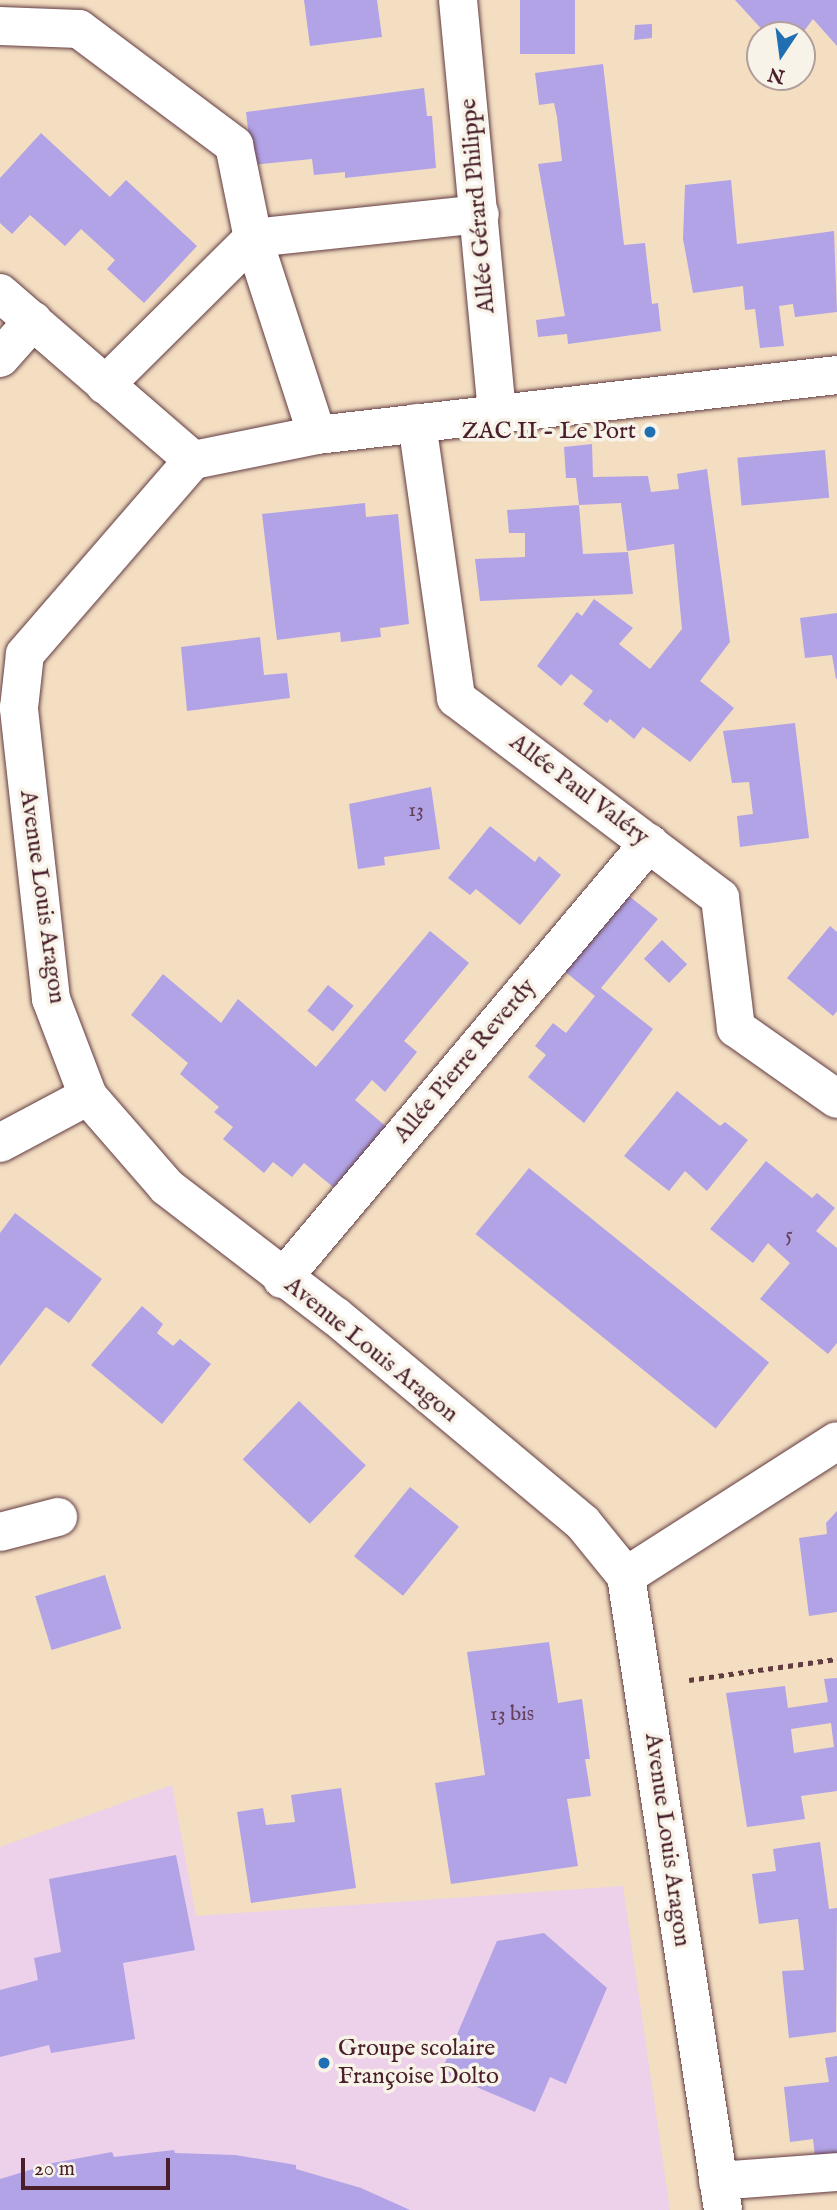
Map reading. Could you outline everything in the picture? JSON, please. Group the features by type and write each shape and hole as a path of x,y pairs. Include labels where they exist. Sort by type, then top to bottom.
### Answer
{"street":[{"name":"Allée Gérard Philippe","path":"458,0 497,412"},
{"path":"0,26 79,29 234,145 253,238 317,435"},
{"path":"105,385 253,238 480,214"},
{"path":"0,293 193,460 317,435 497,412 837,375"},
{"path":"0,358 33,321"},
{"name":"Allée Paul Valéry","path":"417,423 456,698 720,898 736,1028 837,1100"},
{"name":"Avenue Louis Aragon","path":"193,460 25,654 19,708 51,999 88,1096 167,1187 282,1279 335,1316 583,1522 626,1576 645,1686 721,2196"},
{"name":"Allée Pierre Reverdy","path":"282,1279 649,843"},
{"path":"0,1143 88,1096"},
{"path":"626,1576 837,1441"},
{"path":"0,1532 58,1517"},
{"path":"721,2196 837,2172"}],"path":[{"path":"645,1686 837,1659"}],"shaded area":[{"name":"Groupe scolaire Françoise Dolto","path":"172,1785 196,1916 623,1886 670,2210 0,2210 0,1847"}],"building":[{"path":"304,0 377,0 382,37 310,46"},
{"path":"520,0 575,0 575,54 520,54"},
{"path":"735,0 837,0 837,46 813,19 754,21"},
{"path":"652,24 652,38 634,40 635,25"},
{"path":"603,64 624,245 645,243 652,304 658,303 661,331 568,344 567,334 538,337 536,320 565,316 538,164 562,161 557,117 554,103 539,105 535,73"},
{"path":"424,88 427,116 432,116 436,168 345,178 345,172 314,175 312,159 252,165 246,112"},
{"path":"41,133 110,197 126,180 197,246 144,303 107,269 115,260 81,229 65,246 30,215 12,234 0,223 0,178"},
{"path":"731,180 737,244 834,231 837,312 795,317 793,304 779,306 784,346 760,348 755,309 745,310 743,286 693,293 683,239 685,185"},
{"path":"592,444 593,477 648,476 651,492 679,489 677,474 707,469 730,642 700,681 734,708 690,762 643,727 634,739 610,719 607,723 583,704 593,691 571,674 561,686 537,666 577,612 582,616 594,599 633,628 619,644 650,669 682,629 674,544 627,551 621,503 579,505 576,478 566,478 564,447"},
{"path":"825,450 829,498 742,505 737,458"},
{"path":"365,503 366,517 398,514 409,624 380,628 381,637 341,642 340,632 277,640 262,514"},
{"path":"579,505 583,554 628,552 633,594 480,601 475,559 525,557 525,533 509,533 507,510"},
{"path":"837,613 836,679 832,655 805,658 800,618"},
{"path":"260,637 264,675 287,673 290,698 187,711 181,647"},
{"path":"795,723 809,838 740,847 737,816 753,814 749,782 732,783 723,731"},
{"path":"431,787 440,849 384,857 385,865 358,869 349,804"},
{"path":"490,826 535,862 539,856 561,875 520,925 476,889 470,895 448,878"},
{"path":"629,896 658,919 601,988 653,1029 584,1123 528,1077 546,1055 535,1046 553,1023 566,1033 595,996 563,970"},
{"path":"830,926 837,932 837,1011 833,1016 787,978"},
{"path":"430,931 469,963 404,1041 417,1052 385,1092 372,1080 355,1100 389,1129 333,1187 304,1163 292,1177 273,1162 264,1173 223,1139 233,1127 214,1112 219,1107 180,1074 188,1063 131,1015 163,974 221,1023 238,999 316,1067"},
{"path":"662,940 687,964 669,983 644,959"},
{"path":"328,985 354,1006 333,1031 307,1011"},
{"path":"677,1091 720,1126 725,1122 748,1140 707,1191 685,1171 669,1191 624,1156"},
{"path":"766,1161 812,1198 817,1193 835,1208 816,1231 837,1248 837,1343 828,1354 760,1299 790,1263 768,1243 753,1263 710,1229"},
{"path":"529,1168 769,1362 716,1429 476,1234"},
{"path":"15,1213 102,1279 69,1323 46,1307 0,1366 0,1233"},
{"path":"142,1306 163,1324 157,1333 173,1346 180,1339 211,1364 162,1424 91,1365"},
{"path":"299,1401 366,1466 310,1524 243,1459"},
{"path":"410,1487 459,1527 403,1596 354,1556"},
{"path":"837,1511 837,1612 809,1616 799,1538 827,1534 826,1523"},
{"path":"105,1575 121,1629 52,1650 35,1596"},
{"path":"549,1642 558,1703 582,1699 590,1759 585,1759 591,1796 567,1799 578,1866 451,1884 435,1783 485,1775 467,1652"},
{"path":"837,1678 837,1791 801,1796 805,1819 747,1827 726,1693 785,1686 788,1708 828,1702 824,1679","holes":["831,1723 834,1747 794,1753 791,1729"]},
{"path":"341,1788 356,1888 251,1903 237,1812 263,1808 266,1825 295,1822 291,1795"},
{"path":"820,1842 829,1909 837,1908 836,2032 789,2038 782,1971 804,1970 798,1919 759,1924 752,1874 776,1871 773,1849"},
{"path":"176,1855 195,1950 123,1963 135,2039 51,2053 49,2045 0,2057 0,1990 38,1980 34,1958 61,1952 49,1879"},
{"path":"544,1933 607,1988 566,2084 550,2077 535,2112 441,2072 497,1941"},
{"path":"837,2056 837,2162 816,2165 813,2139 790,2142 784,2087 829,2082 825,2058"},
{"path":"174,2150 175,2153 235,2155 296,2165 296,2169 361,2188 410,2210 0,2210 0,2179 53,2163 112,2152 114,2157"}],"place":[{"name":"ZAC II - Le Port","path":"650,432"},
{"name":"Groupe scolaire Françoise Dolto","path":"324,2063"}]}
